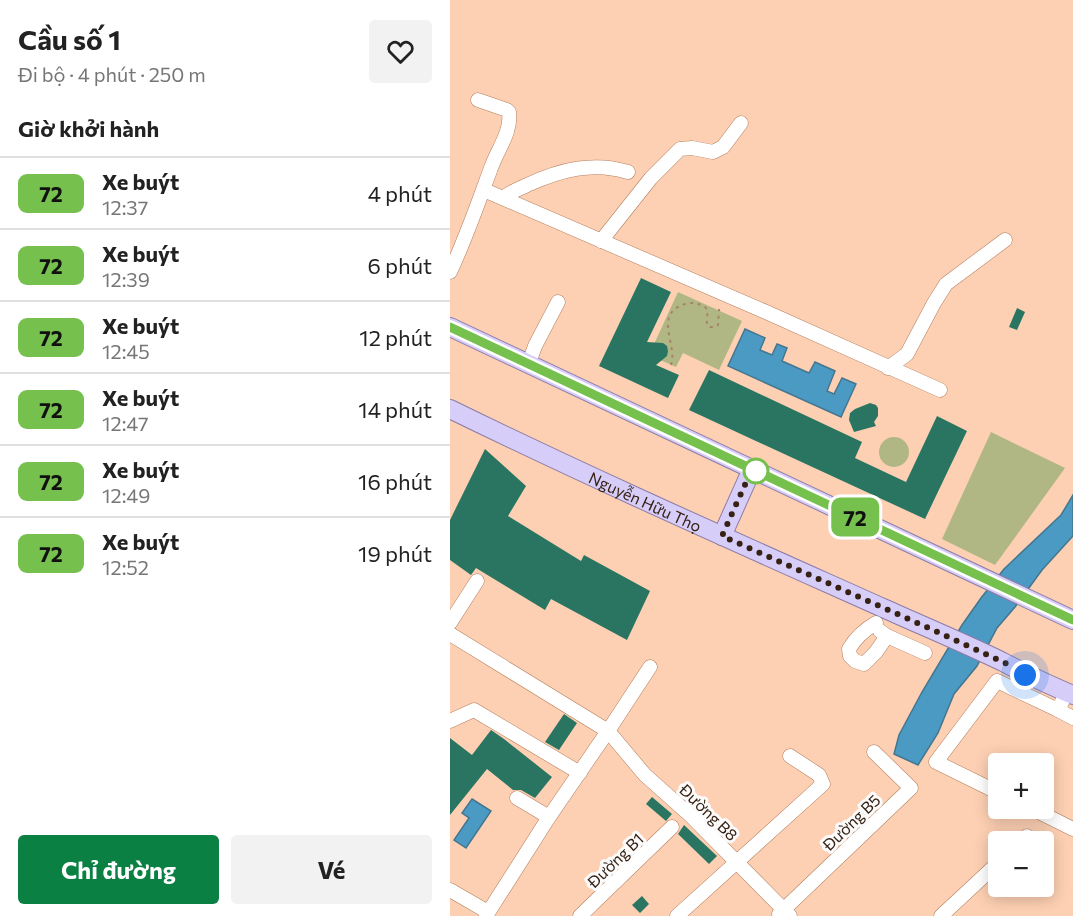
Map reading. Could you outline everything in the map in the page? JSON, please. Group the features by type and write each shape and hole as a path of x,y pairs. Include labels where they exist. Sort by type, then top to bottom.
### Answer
{"main road":[{"path":"450,327 1073,620"},
{"name":"Nguyễn Hữu Thọ","path":"450,409 722,536 880,615 922,625 1070,694"},
{"path":"722,536 752,469"}],"street":[{"path":"450,272 508,127 509,112 478,100"},
{"path":"602,240 651,178 680,149 692,148 713,152 723,147 741,123"},
{"path":"502,198 535,181 564,170 593,167 616,168 628,172"},
{"path":"484,190 940,390"},
{"path":"888,368 907,354 946,284 1005,240"},
{"path":"529,363 535,346 558,302"},
{"path":"450,623 477,581"},
{"path":"880,615 855,638 849,649 850,656 855,661 864,664 887,636"},
{"path":"880,615 879,631 925,653"},
{"name":"Đường B8","path":"450,634 609,731 645,775 736,861 783,914"},
{"path":"450,890 487,914 650,667"},
{"path":"988,788 936,762 998,681 1073,718"},
{"path":"1058,711 1070,694"},
{"path":"450,721 474,710 580,773"},
{"name":"Đường B5","path":"783,914 911,788 874,752"},
{"path":"677,916 824,784 819,775 790,756"},
{"path":"517,798 549,817"},
{"path":"1053,819 1073,829"},
{"name":"Đường B1","path":"580,916 672,827"},
{"path":"947,914 988,873"}],"path":[{"path":"670,365 673,355 668,325 673,311 684,304 696,303 705,307 708,311 707,324 714,327 718,325 719,309"}],"green space":[{"path":"678,292 742,321 719,370 683,353 676,367 649,355"},
{"path":"991,432 1065,468 995,565 942,539"},
{"path":"894,437 905,441 909,452 905,463 894,467 883,463 879,452 883,441"}],"water":[{"path":"745,329 765,338 760,350 772,355 777,344 787,348 782,361 809,373 815,362 835,371 827,391 834,394 842,378 856,384 841,417 728,366"},
{"path":"1073,495 1073,536 1042,570 997,628 977,666 954,694 938,733 918,765 894,754 899,735 962,625 1004,569 1061,515"},
{"path":"472,799 491,811 466,848 454,840 469,818 462,813"}],"building":[{"path":"641,278 671,292 647,342 663,343 667,346 667,356 656,365 679,375 668,398 599,366"},
{"path":"1017,308 1025,312 1017,330 1009,327"},
{"path":"709,370 862,442 855,458 906,482 937,416 967,431 925,519 689,410"},
{"path":"870,403 878,408 878,416 874,422 876,426 854,432 849,420 850,413"},
{"path":"485,449 526,486 508,516 581,561 584,555 650,591 627,640 551,599 545,610 476,568 471,575 450,560 450,520"},
{"path":"564,714 577,723 559,750 545,742"},
{"path":"491,730 552,777 535,798 521,790 513,790 487,769 450,815 450,738 472,755"},
{"path":"652,797 672,814 666,821 646,804"},
{"path":"684,825 717,856 709,864 678,834"},
{"path":"642,896 649,904 640,913 632,905"}],"bus line":[{"name":"72","path":"450,327 1073,620"}],"route":[{"path":"756,471 752,469 722,536 1005,663 1025,675"}]}
